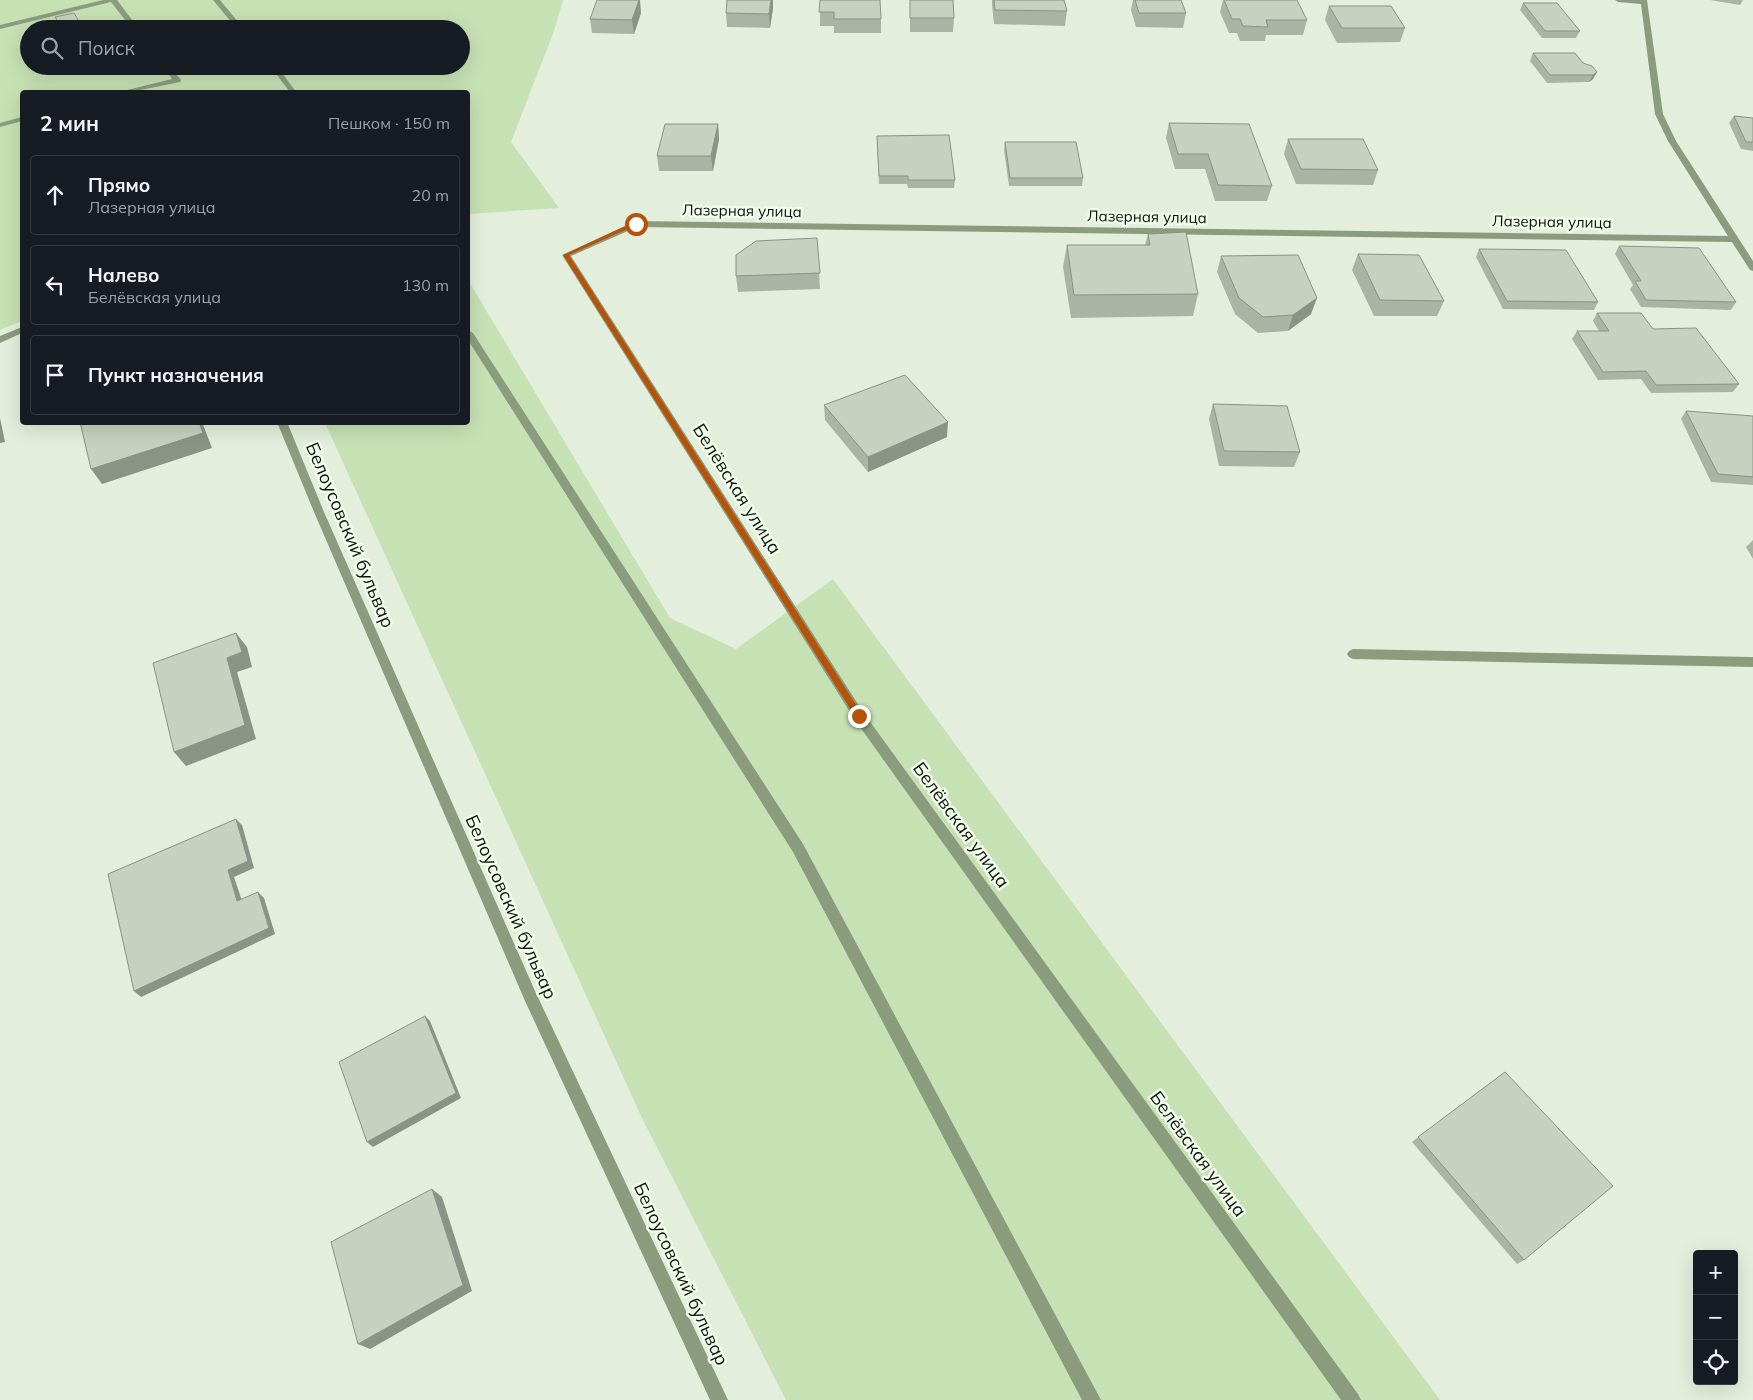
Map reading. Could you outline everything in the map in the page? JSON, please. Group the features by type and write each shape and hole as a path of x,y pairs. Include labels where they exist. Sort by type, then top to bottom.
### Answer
{"street":[{"path":"29,20 112,0 129,20"},
{"path":"216,0 233,20"},
{"path":"1618,0 1644,1 1659,114 1672,141 1753,268"},
{"path":"0,27 20,22"},
{"path":"132,90 178,80 174,75"},
{"path":"279,75 291,90"},
{"path":"0,125 20,120"},
{"name":"Лазерная улица","path":"566,255 636,224 1734,239"},
{"name":"Белёвская улица","path":"566,255 859,716 1352,1400"},
{"path":"0,340 20,331"},
{"path":"470,336 798,848 1092,1400"},
{"name":"Белоусовский бульвар","path":"283,425 319,512 530,996 719,1400"},
{"path":"1353,654 1753,662"}],"green space":[{"path":"0,0 563,0 554,31 511,142 559,208 470,214 470,90 20,90 20,322 0,330"},
{"path":"470,279 471,285 670,618 736,649 833,579 1440,1400 786,1400 642,1118 326,425 470,425"}],"building":[{"path":"597,0 639,0 632,20 590,19"},
{"path":"727,0 771,0 769,14 726,13"},
{"path":"820,0 880,0 881,19 834,19 834,12 819,12"},
{"path":"910,0 953,0 954,18 910,18"},
{"path":"994,0 1064,0 1067,11 995,10"},
{"path":"1135,0 1181,0 1186,13 1139,13"},
{"path":"1224,0 1297,0 1307,20 1266,20 1268,27 1243,26 1240,19 1232,19"},
{"path":"1523,3 1557,3 1580,31 1545,31"},
{"path":"1329,6 1391,6 1405,28 1342,28"},
{"path":"74,13 78,20 57,20 55,17"},
{"path":"1533,53 1575,53 1583,63 1592,66 1597,72 1593,75 1550,75"},
{"path":"1734,116 1753,118 1753,142 1746,142"},
{"path":"1169,123 1249,124 1272,186 1218,185 1208,154 1178,154"},
{"path":"665,124 718,124 711,156 657,156"},
{"path":"949,135 955,180 908,180 908,176 879,176 877,136"},
{"path":"1288,139 1363,139 1378,170 1301,169"},
{"path":"1005,142 1076,142 1083,178 1010,178"},
{"path":"1186,232 1198,294 1074,295 1067,245 1150,245 1148,234"},
{"path":"817,238 820,273 736,276 736,255 756,241"},
{"path":"1619,246 1699,248 1736,302 1646,300 1635,281 1641,281"},
{"path":"1479,249 1566,250 1598,302 1507,301"},
{"path":"1358,254 1419,255 1444,301 1380,300"},
{"path":"1298,255 1317,298 1293,315 1263,317 1239,298 1221,256"},
{"path":"1597,313 1641,313 1653,329 1696,328 1739,384 1656,385 1646,371 1603,372 1577,331 1609,331"},
{"path":"905,375 948,422 868,457 824,405"},
{"path":"1213,404 1287,406 1300,452 1224,451"},
{"path":"1686,411 1753,416 1753,477 1718,474"},
{"path":"81,425 200,425 203,433 91,469"},
{"path":"236,633 242,652 227,658 245,725 174,752 153,663"},
{"path":"236,819 248,861 228,870 237,901 258,892 269,928 134,991 108,874"},
{"path":"425,1016 456,1093 367,1142 339,1062"},
{"path":"1505,1072 1613,1186 1524,1260 1418,1137"},
{"path":"432,1189 463,1285 358,1344 331,1242"}],"route":[{"path":"636,224 566,255 859,716"}]}
